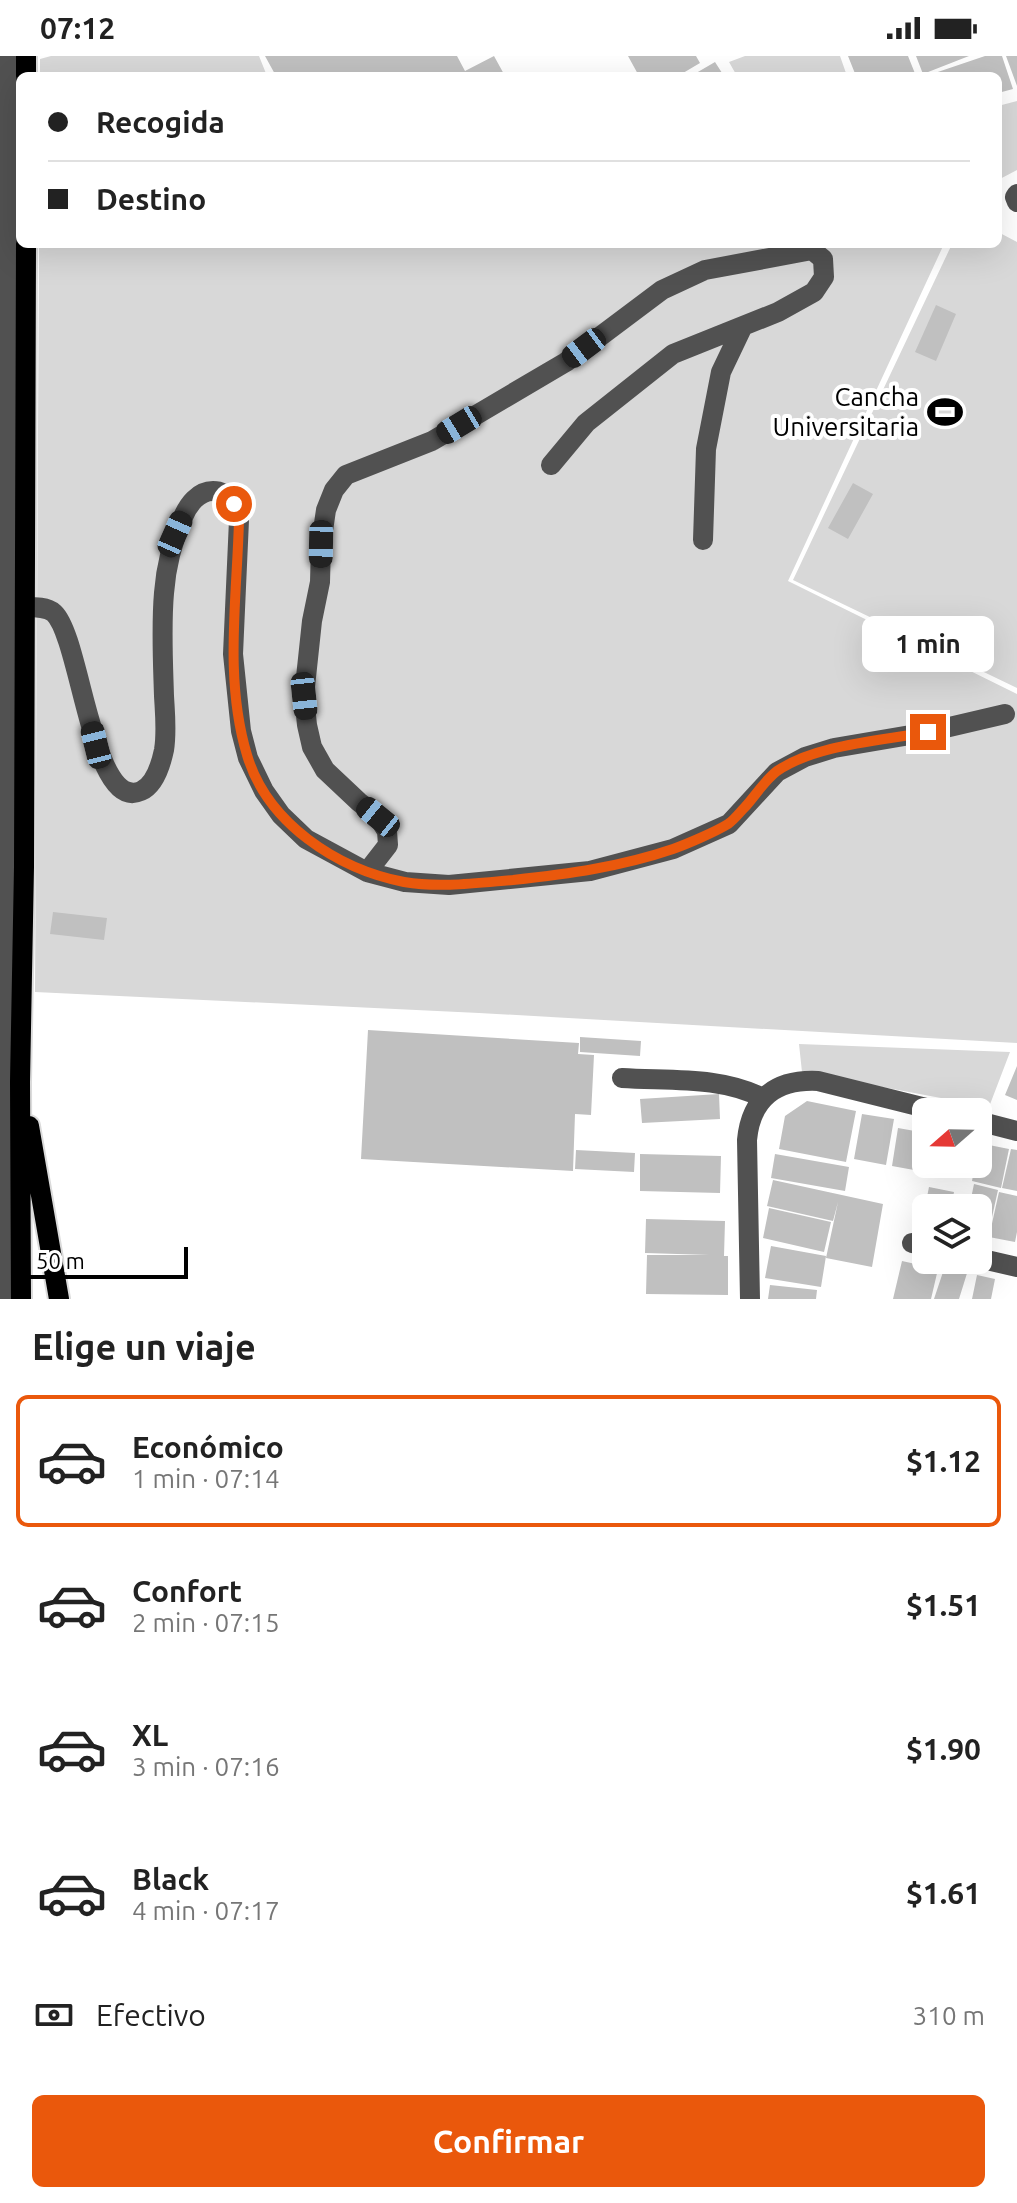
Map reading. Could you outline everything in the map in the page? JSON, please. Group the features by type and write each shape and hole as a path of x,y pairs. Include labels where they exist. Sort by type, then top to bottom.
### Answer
{"main road":[{"path":"21,1299 26,248"},
{"path":"20,1082 38,1168 59,1299"}],"street":[{"path":"3,1299 9,56"},
{"path":"1017,194 1017,202"},
{"path":"367,872 388,845 387,831 378,817 325,770 312,747 304,696 312,621 320,582 321,544 326,510 334,490 346,475 432,441 566,362 662,290 705,270 783,254 812,250 823,259 824,277 814,292 742,328 673,354 586,423 551,465"},
{"path":"703,540 706,449 721,372 742,328"},
{"path":"26,607 49,610 61,621 74,656 96,745 115,785 126,792 137,793 149,787 164,752 166,729 163,644 168,559 187,508 198,495 212,491 226,495 234,504 239,520 233,654 241,731 248,758 264,791 281,815 306,839 367,872 405,882 449,885 590,871 673,849 729,824 777,772 805,757 834,748 1005,714"},
{"path":"622,1078 725,1083 763,1098"},
{"path":"750,1299 747,1140 754,1109 763,1098 775,1089 801,1080 818,1081 912,1104"},
{"path":"992,1125 1017,1131"},
{"path":"992,1261 1017,1267"}],"shaded area":[{"path":"51,56 259,56 265,72 40,72 40,59"},
{"path":"745,56 840,56 846,72 735,72 729,62"},
{"path":"1017,101 1017,170 1002,178 1002,105"},
{"name":"Cancha Universitaria","path":"1002,234 1017,242 1017,688 793,580 950,248 1002,248"},
{"path":"39,248 942,248 788,581 1017,694 1017,1043 35,992"},
{"path":"799,1044 1010,1052 992,1099 941,1098 802,1072"}],"building":[{"path":"265,56 457,56 465,71 494,56 503,72 274,72"},
{"path":"628,56 696,56 700,63 685,72 637,72"},
{"path":"848,56 908,56 914,72 854,72"},
{"path":"916,56 969,56 928,72 922,72"},
{"path":"985,56 1002,56 1013,89 1002,92 1002,72 938,72"},
{"path":"1006,56 1017,56 1017,86"},
{"path":"715,62 721,72 698,72"},
{"path":"936,305 956,314 936,361 915,352"},
{"path":"853,483 873,494 848,539 828,528"},
{"path":"53,912 107,918 104,940 50,934"},
{"path":"368,1030 579,1043 578,1054 594,1055 591,1115 575,1114 573,1171 361,1159"},
{"path":"580,1037 641,1041 640,1056 580,1052"},
{"path":"1017,1066 1017,1100 1005,1095"},
{"path":"719,1094 720,1119 642,1123 640,1099"},
{"path":"807,1101 856,1111 846,1162 779,1149 785,1116"},
{"path":"862,1114 894,1119 886,1165 854,1159"},
{"path":"898,1128 912,1130 912,1170 892,1166"},
{"path":"992,1146 1009,1149 1001,1188 972,1181 973,1178 992,1178"},
{"path":"1011,1149 1017,1150 1017,1191 1002,1188"},
{"path":"576,1150 635,1153 634,1172 575,1169"},
{"path":"640,1154 721,1156 720,1193 640,1191"},
{"path":"775,1154 849,1167 845,1191 771,1178"},
{"path":"773,1180 883,1204 872,1267 826,1258 838,1202 833,1221 767,1206"},
{"path":"974,1184 998,1190 992,1217 992,1194 972,1194"},
{"path":"929,1187 954,1192 954,1194 928,1194"},
{"path":"999,1192 1017,1196 1015,1242 992,1238"},
{"path":"769,1208 831,1222 824,1252 763,1238"},
{"path":"646,1219 725,1221 724,1256 728,1256 728,1295 646,1294 647,1255 709,1255 645,1253"},
{"path":"771,1246 826,1256 821,1287 765,1278"},
{"path":"902,1261 912,1263 912,1274 937,1274 931,1299 893,1299"},
{"path":"942,1274 967,1274 959,1299 934,1299"},
{"path":"977,1275 995,1279 991,1299 972,1299"},
{"path":"770,1285 817,1290 816,1299 768,1299"}],"place":[{"name":"Cancha Universitaria","path":"945,412"}],"route":[{"path":"234,504 239,520 233,654 241,731 248,758 264,791 281,815 306,839 367,872 405,882 449,885 590,871 673,849 729,824 777,772 805,757 834,748 928,732"}]}
